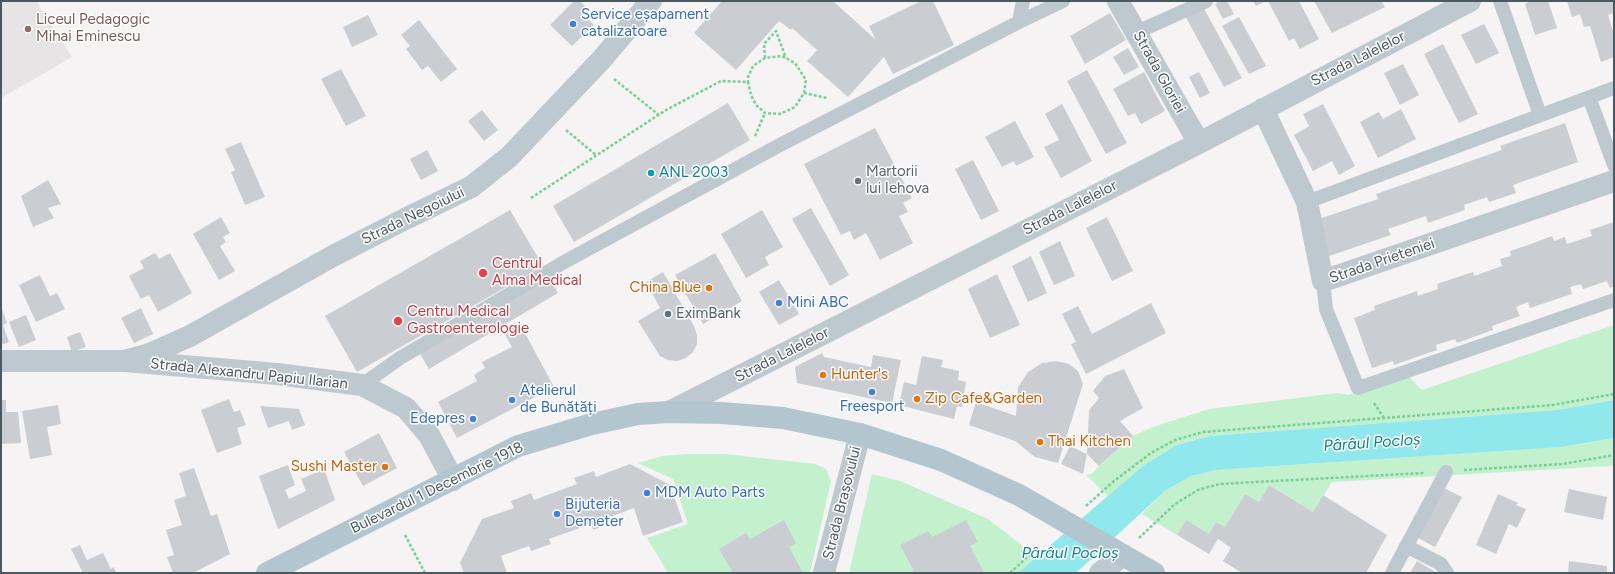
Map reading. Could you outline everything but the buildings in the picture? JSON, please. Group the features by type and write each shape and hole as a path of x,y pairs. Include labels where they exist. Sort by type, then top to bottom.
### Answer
{"main road":[{"name":"Bulevardul 1 Decembrie 1918","path":"267,573 518,446 592,424 638,414 669,412 722,413 783,418 860,434 941,460 1019,495 1154,573"}],"street":[{"name":"Strada Negoiului","path":"124,361 147,356 169,347 257,300 333,256 471,187 509,157 598,65 651,1"},
{"name":"Strada Gloriei","path":"1118,1 1199,143"},
{"name":"Strada Lalelelor","path":"669,412 1199,143 1470,1"},
{"name":"Strada Prieteniei","path":"1263,109 1307,202 1323,281 1614,181"},
{"name":"Strada Alexandru Papiu Ilarian","path":"1,361 124,361 277,374 362,385 406,408 429,435 453,480"},
{"name":"Strada Brașovului","path":"824,573 860,434"},
{"path":"1100,573 1122,555"}],"lane":[{"path":"1019,22 1023,1"},
{"path":"362,385 400,358 566,261 778,146 1019,22 1064,1"},
{"path":"1137,32 1206,1"},
{"path":"1500,1 1540,115"},
{"path":"1307,202 1614,88"},
{"path":"1589,97 1614,165"},
{"path":"1323,281 1326,309 1358,388 1614,300"},
{"path":"1392,573 1446,472"},
{"path":"1406,546 1441,564 1447,573"}],"path":[{"path":"765,58 764,44 776,31 786,58"},
{"path":"782,56 786,58 795,62 806,80 804,93 795,107 780,114 765,113 756,106 751,95 748,82 753,66 765,58 782,56"},
{"path":"598,65 659,115"},
{"path":"531,198 659,115 721,81 748,82"},
{"path":"755,136 765,113"},
{"path":"548,116 596,155"},
{"path":"1085,507 1114,481 1151,453 1175,440 1203,432 1553,405 1614,394"},
{"path":"1139,539 1175,504 1198,490 1219,484 1563,464 1614,455"},
{"path":"405,535 425,573"},
{"path":"1010,573 1038,548"}],"shaded area":[{"name":"Liceul Pedagogic Mihai Eminescu","path":"1,1 36,1 72,57 1,98"}],"green space":[{"path":"1614,325 1614,400 1557,410 1210,436 1177,445 1144,465 1108,496 1086,475 1091,474 1133,436 1153,427 1209,409 1338,393 1348,395 1407,375 1422,390"},
{"path":"1614,438 1614,465 1610,466 1332,482 1313,512 1269,485 1259,502 1245,494 1225,527 1216,522 1209,534 1186,521 1177,535 1142,514 1165,491 1191,476 1216,470 1562,447"},
{"path":"687,454 725,454 815,464 826,469 831,481 810,573 668,573 647,538 688,524 673,479 638,463 662,456"},
{"path":"872,474 900,481 988,519 1037,557 1018,573 849,573"}],"water":[{"name":"Pârâul Pocloș","path":"1614,400 1614,438 1562,447 1216,470 1191,476 1165,491 1076,573 1018,573 1144,465 1177,445 1210,436 1557,410"}],"place":[{"name":"Service eșapament catalizatoare","path":"573,24"},
{"name":"Liceul Pedagogic Mihai Eminescu","path":"28,29"},
{"name":"ANL 2003","path":"651,173"},
{"name":"Martorii lui Iehova","path":"858,181"},
{"name":"Centrul Alma Medical","path":"483,273"},
{"name":"China Blue","path":"709,288"},
{"name":"Mini ABC","path":"779,303"},
{"name":"EximBank","path":"668,314"},
{"name":"Centru Medical Gastroenterologie","path":"398,321"},
{"name":"Hunter's","path":"823,375"},
{"name":"Freesport","path":"872,392"},
{"name":"Zip Cafe&Garden","path":"917,399"},
{"name":"Atelierul de Bunătăți","path":"512,400"},
{"name":"Edepres","path":"473,419"},
{"name":"Thai Kitchen","path":"1040,442"},
{"name":"Sushi Master","path":"385,467"},
{"name":"MDM Auto Parts","path":"647,493"},
{"name":"Bijuteria Demeter","path":"557,514"}]}
